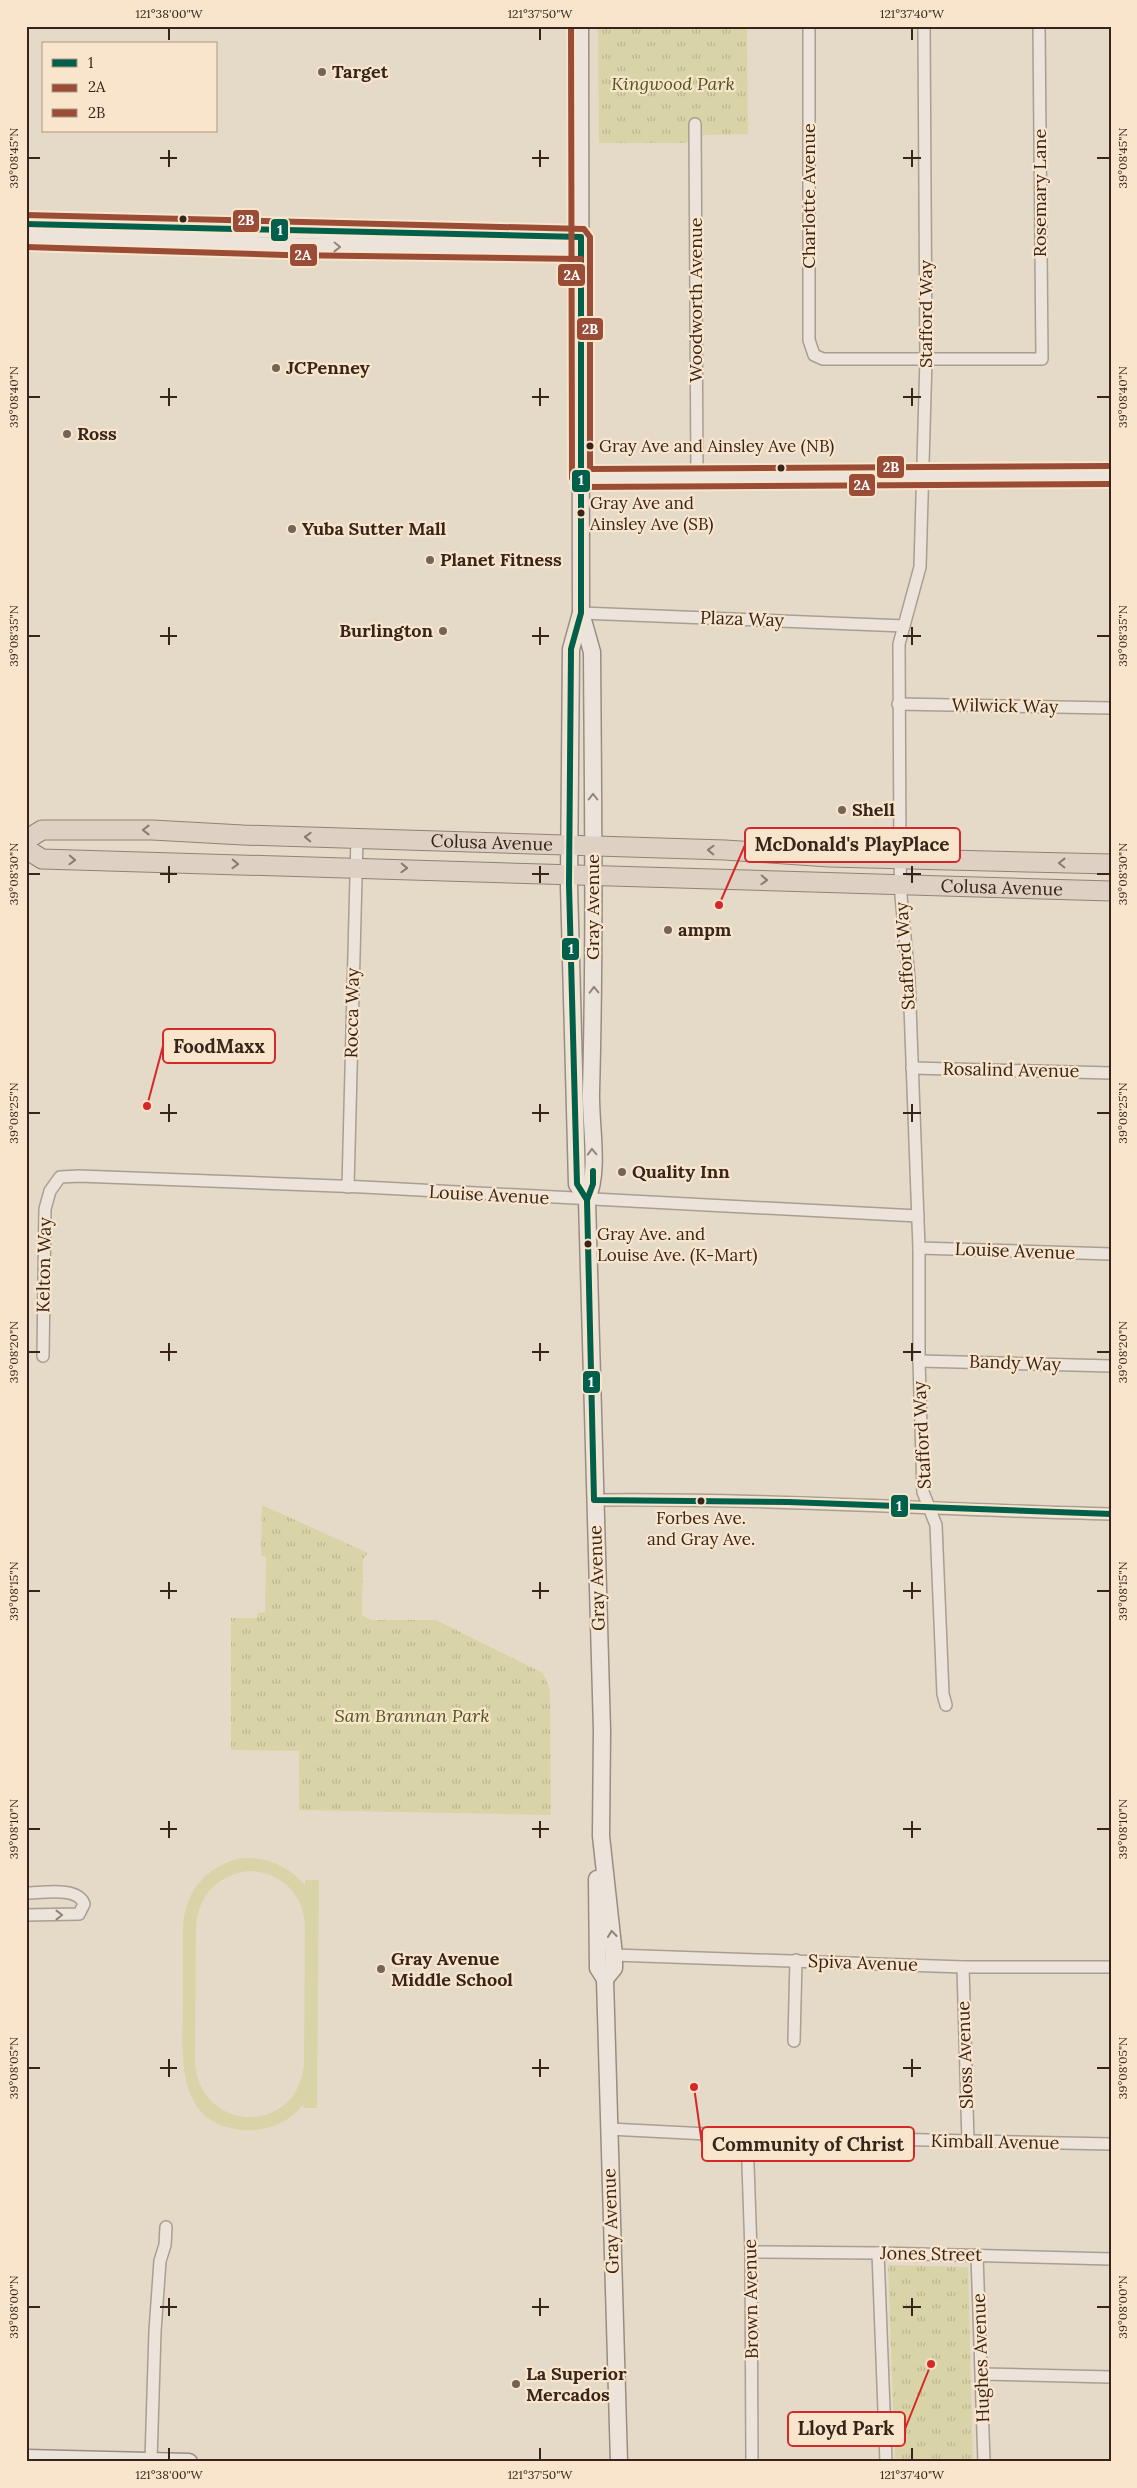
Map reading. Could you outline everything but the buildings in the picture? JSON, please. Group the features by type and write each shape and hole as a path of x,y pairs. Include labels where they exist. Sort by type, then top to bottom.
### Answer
{"highway":[{"name":"Colusa Avenue","path":"26,840 42,830 152,830 569,844 900,859 1111,864"},
{"name":"Colusa Avenue","path":"26,849 42,859 1111,890"}],"main road":[{"name":"Gray Avenue","path":"580,26 581,613 571,649 569,874 577,1184 587,1200"},
{"path":"26,224 581,243"},
{"path":"26,238 285,246 581,243"},
{"name":"Gray Avenue","path":"581,613 592,652 594,1007 591,1107 594,1184 587,1200 602,1730 601,1836 614,1955 614,1968 605,1979"},
{"name":"Gray Avenue","path":"601,1836 596,1842 598,1968 605,1979 619,2462"},
{"path":"26,2458 189,2462"}],"street":[{"name":"Charlotte Avenue","path":"809,26 809,340 814,355 823,359 926,359"},
{"name":"Stafford Way","path":"924,26 926,359 923,477 920,567 899,644 900,884 909,979 918,1216 919,1361 923,1492 936,1525 943,1694 946,1706"},
{"name":"Rosemary Lane","path":"926,359 1042,359 1039,26"},
{"name":"Woodworth Avenue","path":"695,124 697,477"},
{"path":"581,478 1111,475"},
{"name":"Plaza Way","path":"581,613 904,626"},
{"name":"Wilwick Way","path":"898,704 1111,708"},
{"name":"Rocca Way","path":"348,1186 357,838"},
{"name":"Rosalind Avenue","path":"912,1068 1111,1073"},
{"name":"Louise Avenue","path":"60,1177 80,1176 348,1186 918,1216"},
{"name":"Kelton Way","path":"43,1356 45,1208 50,1191 60,1177"},
{"name":"Louise Avenue","path":"919,1248 1111,1254"},
{"name":"Bandy Way","path":"919,1361 1111,1366"},
{"path":"594,1500 694,1498 930,1510 1111,1514"},
{"path":"26,1893 73,1893 83,1899 84,1904 80,1914 26,1915"},
{"name":"Spiva Avenue","path":"614,1955 963,1967 1111,1968"},
{"path":"794,2041 796,1960"},
{"name":"Sloss Avenue","path":"963,1967 968,2142"},
{"name":"Kimball Avenue","path":"609,2129 747,2136 1111,2144"},
{"name":"Brown Avenue","path":"747,2136 751,2252 752,2462"},
{"path":"150,2461 155,2331 160,2261 165,2245 166,2227"},
{"name":"Jones Street","path":"751,2252 1111,2259"},
{"path":"878,2253 886,2462"},
{"name":"Hughes Avenue","path":"976,2255 984,2462"},
{"path":"982,2374 1111,2377"}],"green space":[{"name":"Kingwood Park","path":"598,26 747,26 748,134 704,135 685,143 599,143"},
{"name":"Sam Brannan Park","path":"262,1505 368,1553 363,1559 362,1615 371,1620 436,1620 543,1673 550,1690 551,1815 299,1810 299,1751 231,1750 231,1618 257,1618 258,1613 265,1612 266,1557 261,1556"},
{"path":"241,1858 259,1859 284,1867 305,1885 305,1880 319,1880 317,2108 304,2108 303,2105 291,2117 276,2125 251,2130 220,2125 205,2115 194,2102 187,2085 184,2067 183,1925 185,1912 200,1881 208,1873","holes":["251,1871 272,1876 289,1887 300,1904 303,1914 305,1925 304,2064 298,2087 285,2104 268,2114 250,2117 231,2114 214,2104 201,2087 195,2063 196,1925 202,1904 213,1887 230,1876 240,1873"]},
{"path":"888,2265 968,2267 973,2462 895,2462"}],"transit line":[{"name":"2A","path":"571,26 572,478 575,485 581,487 1111,484"},
{"name":"2B","path":"26,215 584,229 590,237 590,469 1111,466"},
{"name":"1","path":"26,224 581,237 581,613 571,649 569,885 577,1184 587,1200"},
{"name":"2A","path":"26,247 285,255 581,259"},
{"name":"1","path":"593,1171 593,1184 587,1200 594,1500 788,1502 1111,1514"}],"place":[{"name":"Target","path":"322,72"},
{"name":"JCPenney","path":"276,368"},
{"name":"Ross","path":"67,434"},
{"name":"Gray Ave and Ainsley Ave (NB)","path":"590,446"},
{"name":"Gray Ave and Ainsley Ave (SB)","path":"581,513"},
{"name":"Yuba Sutter Mall","path":"292,529"},
{"name":"Planet Fitness","path":"430,560"},
{"name":"Burlington","path":"443,631"},
{"name":"Shell","path":"842,810"},
{"name":"McDonald's PlayPlace","path":"719,905"},
{"name":"ampm","path":"668,930"},
{"name":"FoodMaxx","path":"147,1106"},
{"name":"Quality Inn","path":"622,1172"},
{"name":"Gray Ave. and Louise Ave. (K-Mart)","path":"588,1244"},
{"name":"Forbes Ave. and Gray Ave.","path":"701,1501"},
{"name":"Gray Avenue Middle School","path":"381,1969"},
{"name":"Community of Christ","path":"694,2087"},
{"name":"Lloyd Park","path":"931,2364"},
{"name":"La Superior Mercados","path":"516,2384"}]}
